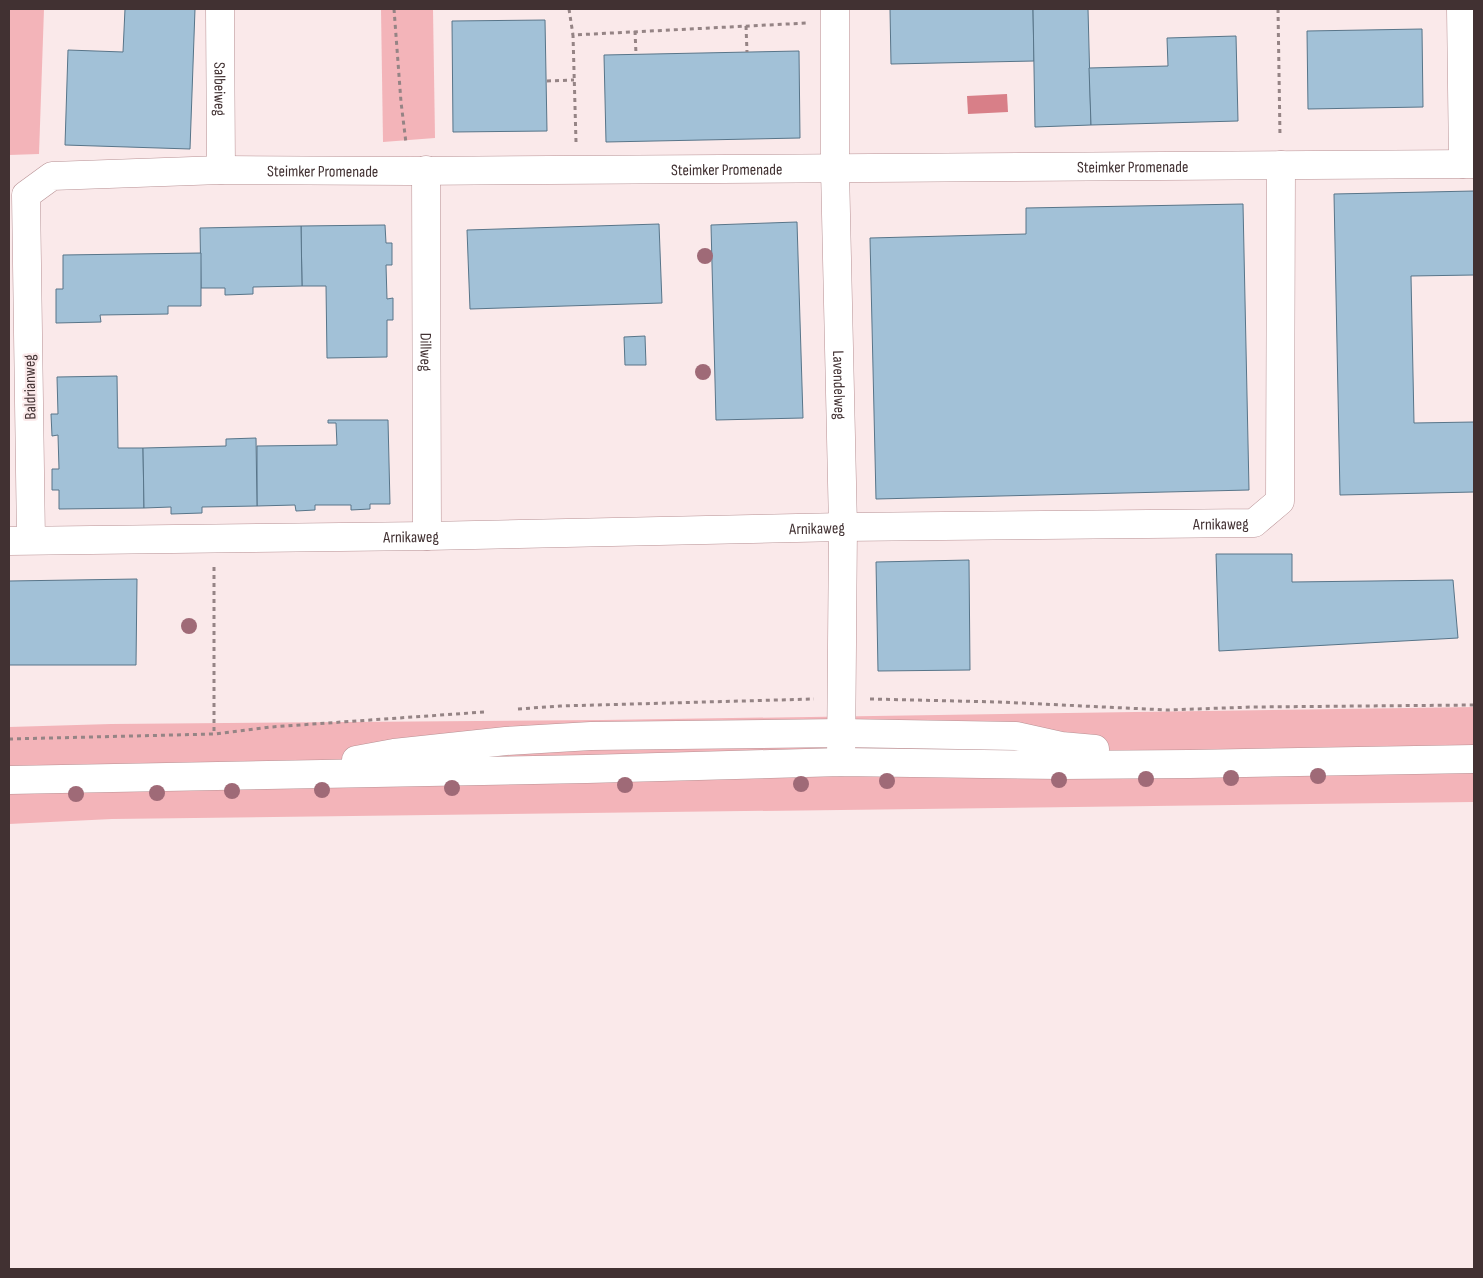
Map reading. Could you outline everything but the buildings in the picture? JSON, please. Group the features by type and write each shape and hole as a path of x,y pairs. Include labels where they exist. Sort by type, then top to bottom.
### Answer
{"street":[{"name":"Salbeiweg","path":"220,9 221,170"},
{"path":"1461,9 1468,164"},
{"name":"Lavendelweg","path":"835,15 835,169 843,527 841,762"},
{"name":"Steimker Promenade","path":"17,233 26,195 52,176 221,170 835,169 1468,164"},
{"name":"Arnikaweg","path":"20,540 214,539 843,527 1254,523 1280,501 1281,165"},
{"name":"Dillweg","path":"418,171 427,536"},
{"name":"Baldrianweg","path":"17,233 20,540"},
{"path":"243,776 311,769 394,753 506,741 591,736 841,733 1016,736 1061,746 1126,752 1190,764"},
{"path":"9,780 841,762 1062,765 1474,759"}],"path":[{"path":"394,9 401,102 418,171"},
{"path":"569,9 573,34 577,170"},
{"path":"1278,9 1281,165"},
{"path":"573,34 746,26 835,15"},
{"path":"746,26 746,52"},
{"path":"635,32 636,54"},
{"path":"547,82 574,80"},
{"path":"214,539 214,734"}],"shaded area":[{"path":"9,9 44,9 39,154 9,155"},
{"path":"381,9 433,9 435,138 383,142"},
{"path":"1007,94 1008,112 968,114 967,96"},
{"path":"1474,707 1474,802 112,819 9,824 9,727 111,724 603,720"}]}
